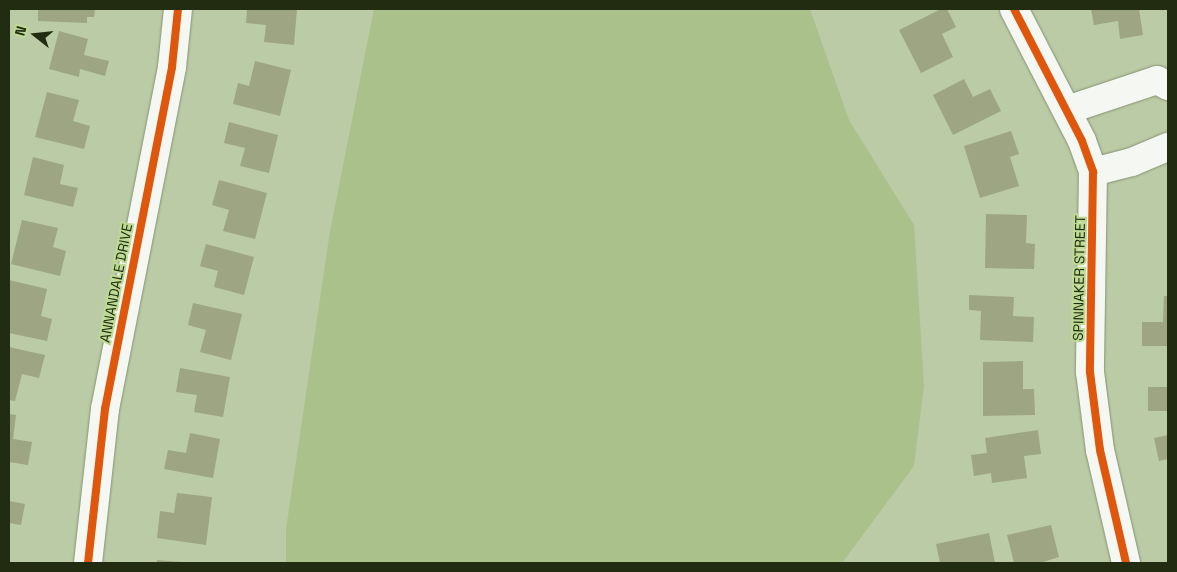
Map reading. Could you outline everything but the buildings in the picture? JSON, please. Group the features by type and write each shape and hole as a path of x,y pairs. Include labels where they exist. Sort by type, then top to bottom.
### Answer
{"street":[{"name":"ANNANDALE DRIVE","path":"88,563 105,409 172,67 178,9"},
{"name":"SPINNAKER STREET","path":"1014,9 1067,110 1092,172 1090,372 1100,450 1126,563"},
{"path":"1067,110 1157,80 1168,86"},
{"path":"1092,172 1132,162 1168,147"}],"green space":[{"path":"374,9 810,9 849,120 914,225 924,386 914,466 842,563 286,563 286,529 330,231"}],"cycle path":[{"path":"88,563 105,409 172,67 178,9"},
{"path":"1014,9 1082,141 1093,172 1090,372 1100,450 1126,563"}]}
